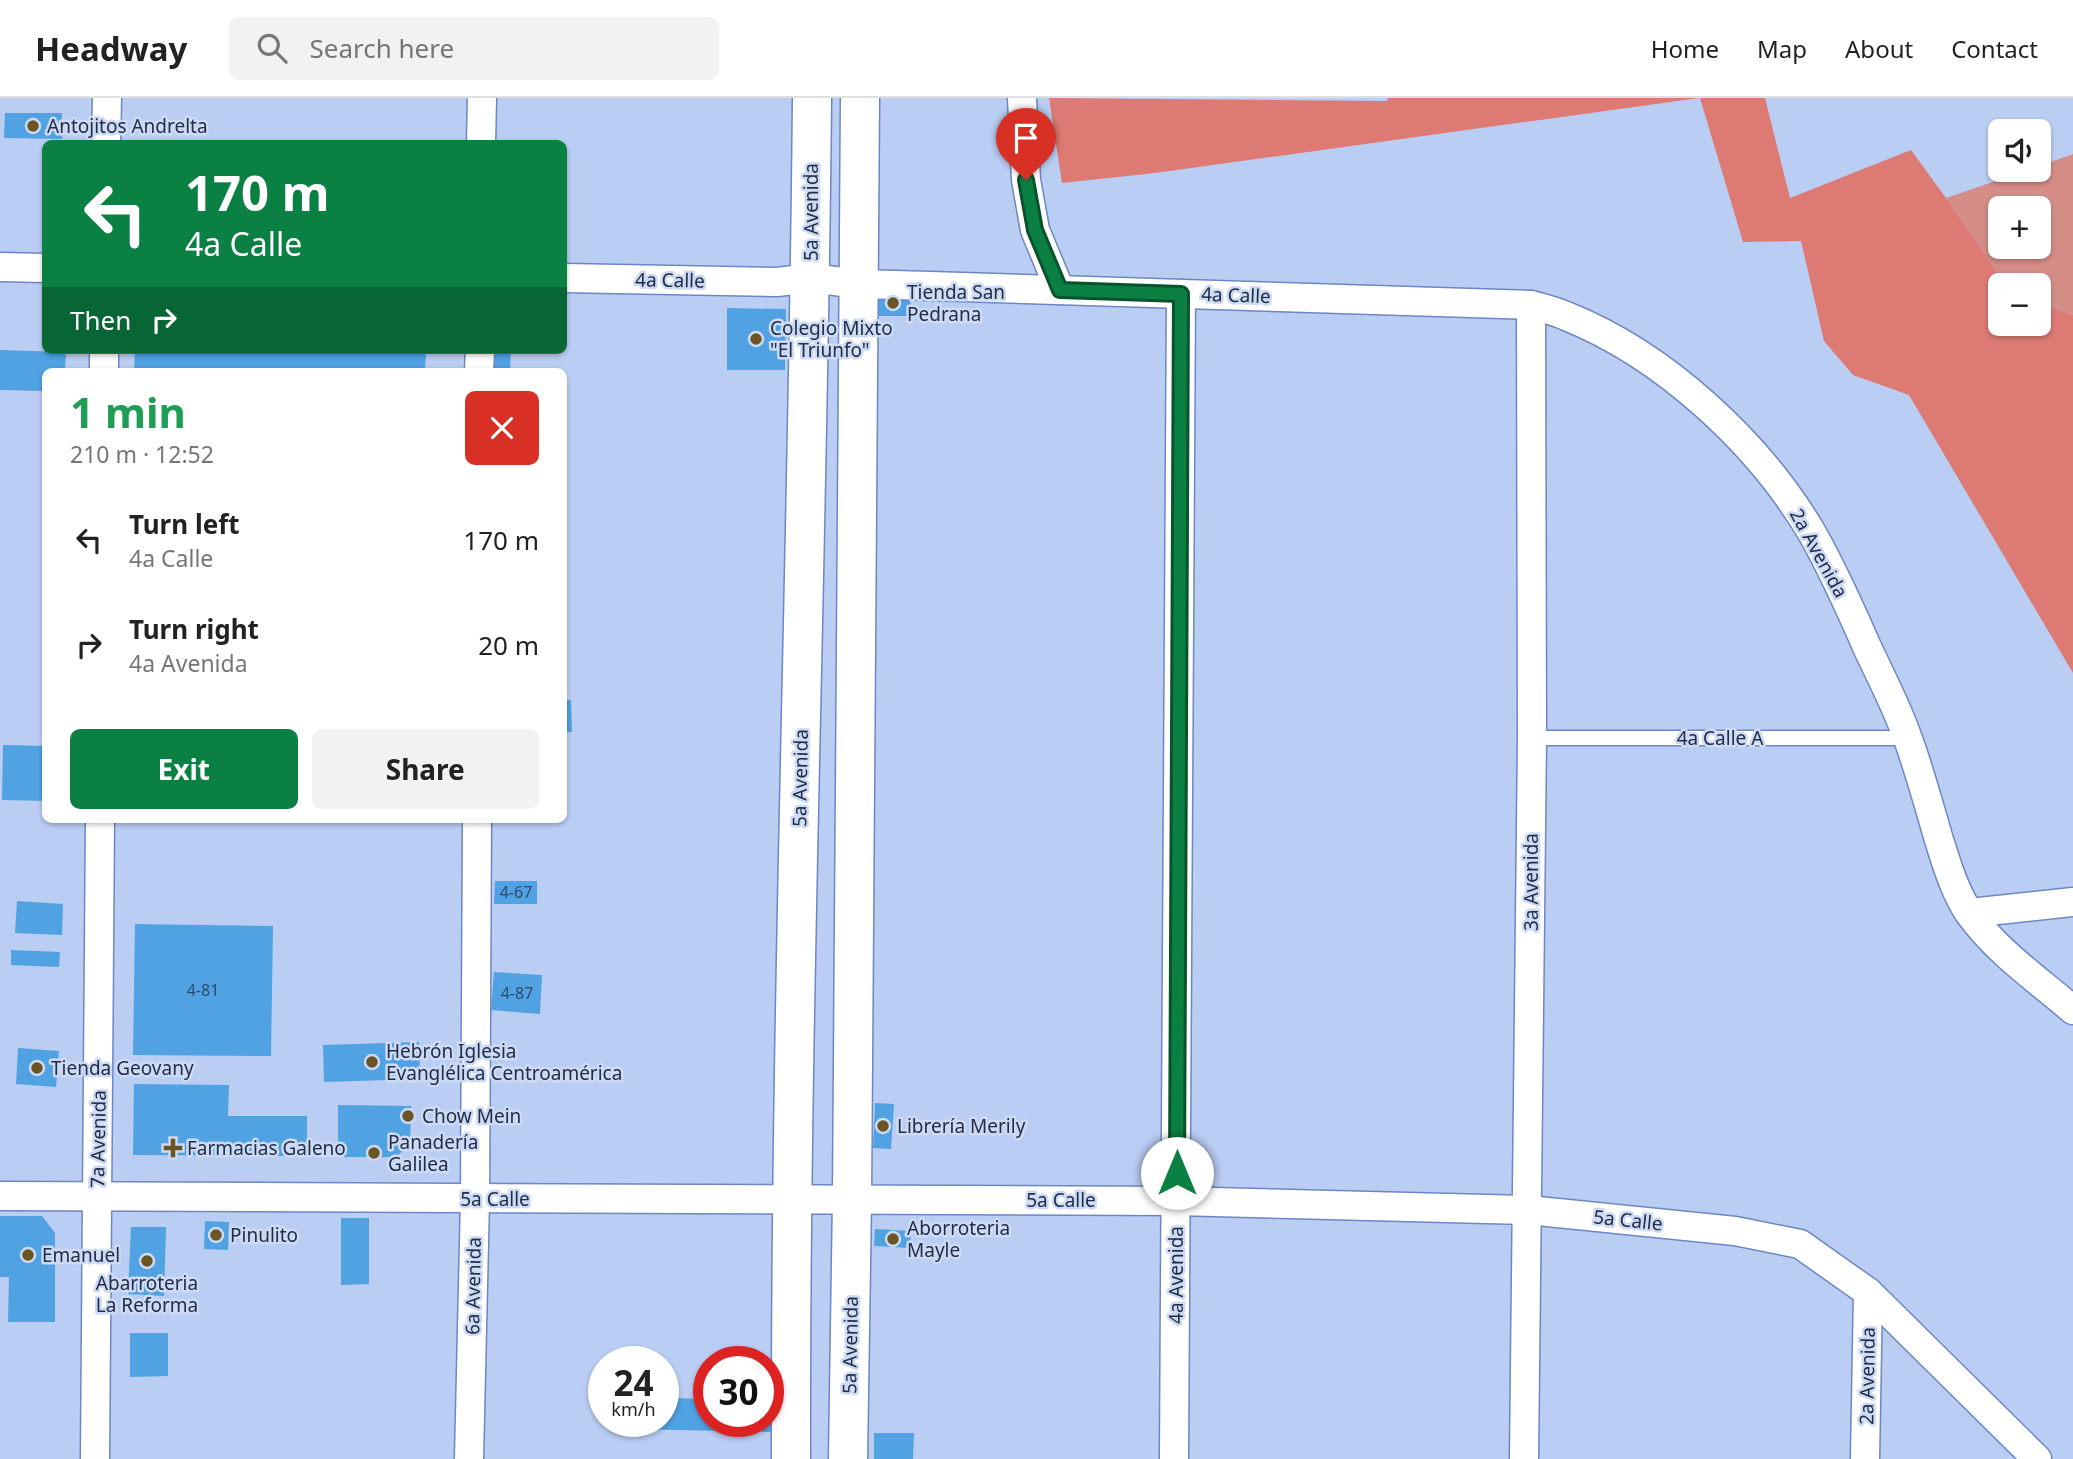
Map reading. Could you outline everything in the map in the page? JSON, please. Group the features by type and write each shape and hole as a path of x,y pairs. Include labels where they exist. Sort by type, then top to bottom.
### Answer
{"main road":[{"name":"5a Avenida","path":"791,1459 791,1200 811,278 812,98"},
{"name":"5a Avenida","path":"848,1459 860,98"}],"street":[{"path":"106,140 107,98"},
{"path":"481,140 482,98"},
{"path":"1022,98 1026,180 1035,230 1060,290"},
{"path":"0,267 42,268"},
{"name":"4a Calle","path":"567,278 777,282 811,278 859,284 1531,304"},
{"name":"4a Avenida","path":"1174,1459 1181,294"},
{"name":"3a Avenida","path":"1524,1459 1532,738 1531,304"},
{"name":"2a Avenida","path":"1531,304 1566,316 1612,338 1655,365 1728,426 1786,494 1811,531 1832,570 1908,738 1952,880 1970,913"},
{"name":"7a Avenida","path":"94,1459 100,823"},
{"name":"6a Avenida","path":"469,1459 475,1199 477,823"},
{"path":"1970,913 2073,902"},
{"path":"1970,913 2003,951 2073,1010"},
{"name":"5a Calle","path":"0,1196 1177,1201 1528,1210 1735,1231 1800,1244 1868,1292 2037,1459"},
{"name":"2a Avenida","path":"1866,1459 1868,1292"}],"lane":[{"name":"4a Calle A","path":"1532,738 1908,738"}],"shaded area":[{"path":"1049,98 1387,101 1388,98 1699,98 1155,173 1062,183"},
{"path":"1700,98 1765,98 1790,198 1911,150 1998,273 1988,273 1988,336 2051,336 2051,307 2073,315 2073,673 1909,395 1853,375 1824,341 1801,241 1743,242"},
{"path":"2073,154 2073,315 2051,307 2051,273 1998,273 1988,259 2051,259 2051,196 1988,196 1988,259 1946,198 1993,182 2051,182 2051,162"}],"building":[{"name":"Antojitos Andrelta","path":"5,113 62,113 62,139 4,138"},
{"name":"Tienda San Pedrana","path":"876,288 910,290 911,316 874,316"},
{"name":"Colegio Mixto \"El Triunfo\"","path":"727,308 786,309 785,370 727,370"},
{"path":"0,350 66,354 65,368 42,368 42,391 0,390"},
{"path":"135,354 426,354 425,368 134,368"},
{"path":"488,354 511,354 510,368 488,368"},
{"path":"567,700 571,700 572,732 567,732"},
{"path":"3,745 42,746 42,801 2,800"},
{"path":"495,881 537,881 537,904 494,904"},
{"path":"17,901 63,904 62,935 15,933"},
{"path":"135,924 273,926 271,1056 133,1055"},
{"path":"11,950 60,952 59,967 11,965"},
{"path":"494,972 542,975 540,1014 491,1010"},
{"name":"Hebrón Iglesia Evanglélica Centroamérica","path":"419,1042 420,1079 324,1082 323,1045"},
{"name":"Tienda Geovany","path":"18,1048 59,1051 56,1087 16,1084"},
{"path":"134,1084 229,1085 228,1116 307,1116 307,1156 133,1155"},
{"name":"Librería Merily","path":"875,1103 894,1104 891,1149 873,1148"},
{"path":"338,1105 411,1106 410,1145 396,1157 338,1157"},
{"name":"Emanuel","path":"0,1216 42,1216 55,1233 55,1322 8,1322 9,1277 0,1277"},
{"path":"341,1218 369,1218 369,1284 341,1285"},
{"name":"Pinulito","path":"205,1221 229,1222 228,1250 204,1249"},
{"name":"Abarroteria La Reforma","path":"131,1227 166,1227 164,1296 128,1294"},
{"name":"Aborroteria Mayle","path":"875,1229 911,1231 910,1248 874,1246"},
{"path":"130,1333 168,1333 168,1376 130,1377"},
{"path":"679,1398 693,1399 693,1430 679,1430"},
{"path":"874,1433 914,1433 913,1459 874,1459"}],"place":[{"name":"Antojitos Andrelta","path":"33,126"},
{"name":"Tienda San Pedrana","path":"893,303"},
{"name":"Colegio Mixto \"El Triunfo\"","path":"756,339"},
{"name":"Hebrón Iglesia Evanglélica Centroamérica","path":"372,1062"},
{"name":"Tienda Geovany","path":"37,1068"},
{"name":"Chow Mein","path":"408,1116"},
{"name":"Librería Merily","path":"883,1126"},
{"name":"Farmacias Galeno","path":"173,1148"},
{"name":"Panadería Galilea","path":"374,1153"},
{"name":"Pinulito","path":"216,1235"},
{"name":"Aborroteria Mayle","path":"893,1239"},
{"name":"Emanuel","path":"28,1255"},
{"name":"Abarroteria La Reforma","path":"147,1261"}],"route":[{"path":"1026,180 1035,230 1060,290 1181,294 1177,1173"}]}
